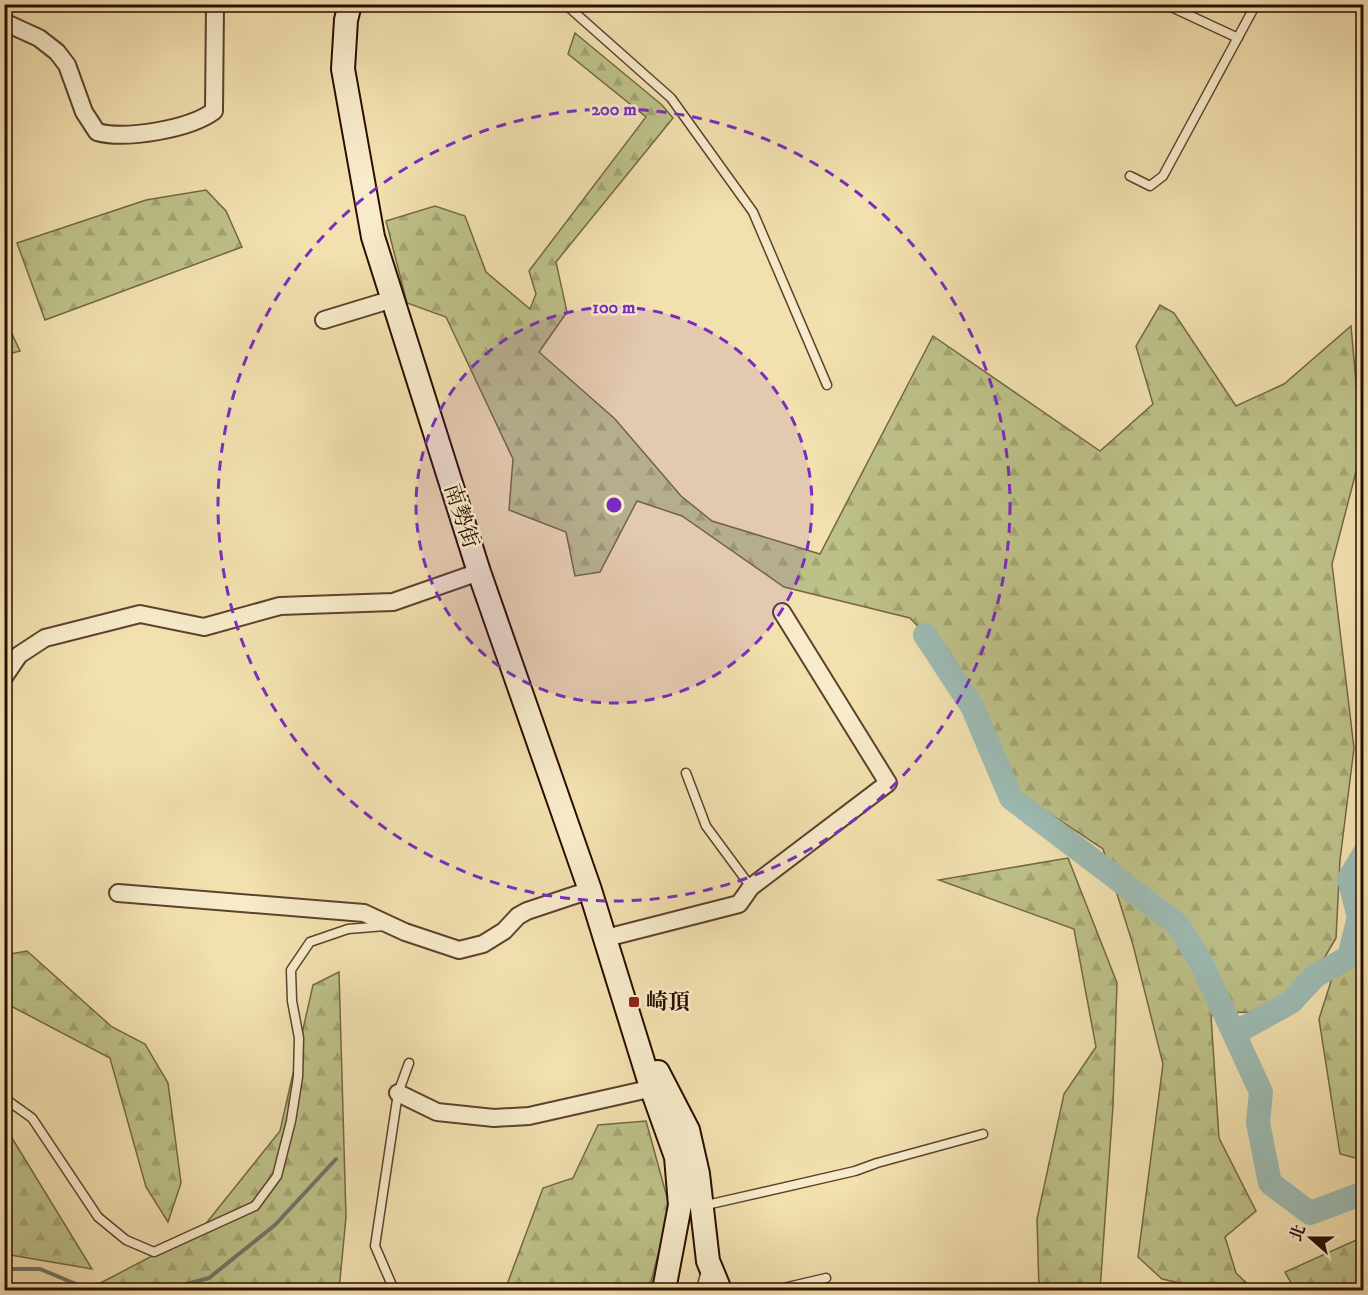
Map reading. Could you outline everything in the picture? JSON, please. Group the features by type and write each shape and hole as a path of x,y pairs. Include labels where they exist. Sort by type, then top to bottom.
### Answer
{"main road":[{"name":"南勢街","path":"350,4 346,20 343,69 373,237 479,572 590,890 629,1018 658,1086"},
{"path":"658,1086 688,1130 702,1206 708,1261 720,1290"},
{"path":"658,1086 676,1157 680,1205 666,1284"}],"street":[{"path":"4,22 39,38 57,52 67,65 84,112 97,132 109,135 161,130 205,118 214,111 215,4"},
{"path":"324,320 393,300"},
{"path":"4,677 19,655 45,638 140,614 204,627 280,606 393,602 479,572"},
{"path":"606,938 739,904 751,887 888,783 782,612"},
{"path":"118,893 364,913 391,926 459,950 483,944 504,931 518,916 527,911 590,890"},
{"path":"398,1093 437,1112 494,1118 528,1116 658,1086"}],"lane":[{"path":"565,4 671,98 753,212 827,385"},
{"path":"1165,4 1238,38"},
{"path":"1130,176 1150,186 1163,176 1257,4"},
{"path":"686,773 706,826 751,887"},
{"path":"4,1098 38,1124 98,1217 126,1240 154,1252 255,1206 277,1176 291,1121 298,1077 299,1038 292,1001 291,970 310,942 348,929 391,926"},
{"path":"394,1290 375,1246 398,1093 409,1063"},
{"path":"702,1206 855,1171 877,1162 983,1134"},
{"path":"701,1290 708,1261"},
{"path":"775,1290 826,1278"}],"green space":[{"path":"575,33 662,105 673,118 556,262 567,312 539,352 615,419 681,496 712,521 820,554 933,336 1100,451 1153,404 1136,346 1160,305 1174,313 1236,406 1284,384 1351,326 1362,449 1332,564 1354,748 1340,860 1336,938 1292,1013 1224,1012 1211,1016 1219,1138 1256,1211 1225,1237 1236,1273 1254,1290 1210,1290 1162,1279 1138,1257 1163,1064 1133,945 1103,849 1016,791 960,670 910,618 784,587 682,516 637,501 600,572 575,576 566,532 509,510 513,459 446,317 407,303 386,221 435,206 465,216 486,272 530,309 536,294 529,271 646,117 568,54"},
{"path":"206,190 226,211 242,247 45,320 17,243 146,200"},
{"path":"5,319 20,351 4,355"},
{"path":"1068,858 1117,983 1113,1106 1100,1290 1039,1290 1037,1219 1064,1094 1096,1047 1074,929 939,880"},
{"path":"1363,881 1363,1160 1340,1154 1319,1019"},
{"path":"27,951 112,1027 145,1044 168,1083 181,1183 168,1222 146,1187 110,1058 5,1003 5,955"},
{"path":"339,972 346,1217 339,1290 87,1290 200,1231 280,1131 313,985"},
{"path":"646,1121 670,1208 649,1290 505,1290 543,1188 573,1178 598,1125"},
{"path":"4,1125 92,1269 5,1254"},
{"path":"1363,1237 1363,1290 1295,1290 1285,1272"}],"waterway":[{"path":"925,635 973,708 1011,798 1178,925 1200,960 1261,1092 1258,1123 1270,1183 1310,1213 1364,1193"},
{"path":"1235,1033 1291,1002 1315,976 1349,957 1359,917 1349,879 1364,854"},
{"path":"165,1290 209,1278 275,1225 336,1159"},
{"path":"4,1269 40,1269 90,1290"}],"place":[{"name":"崎頂","path":"634,1002"}]}
